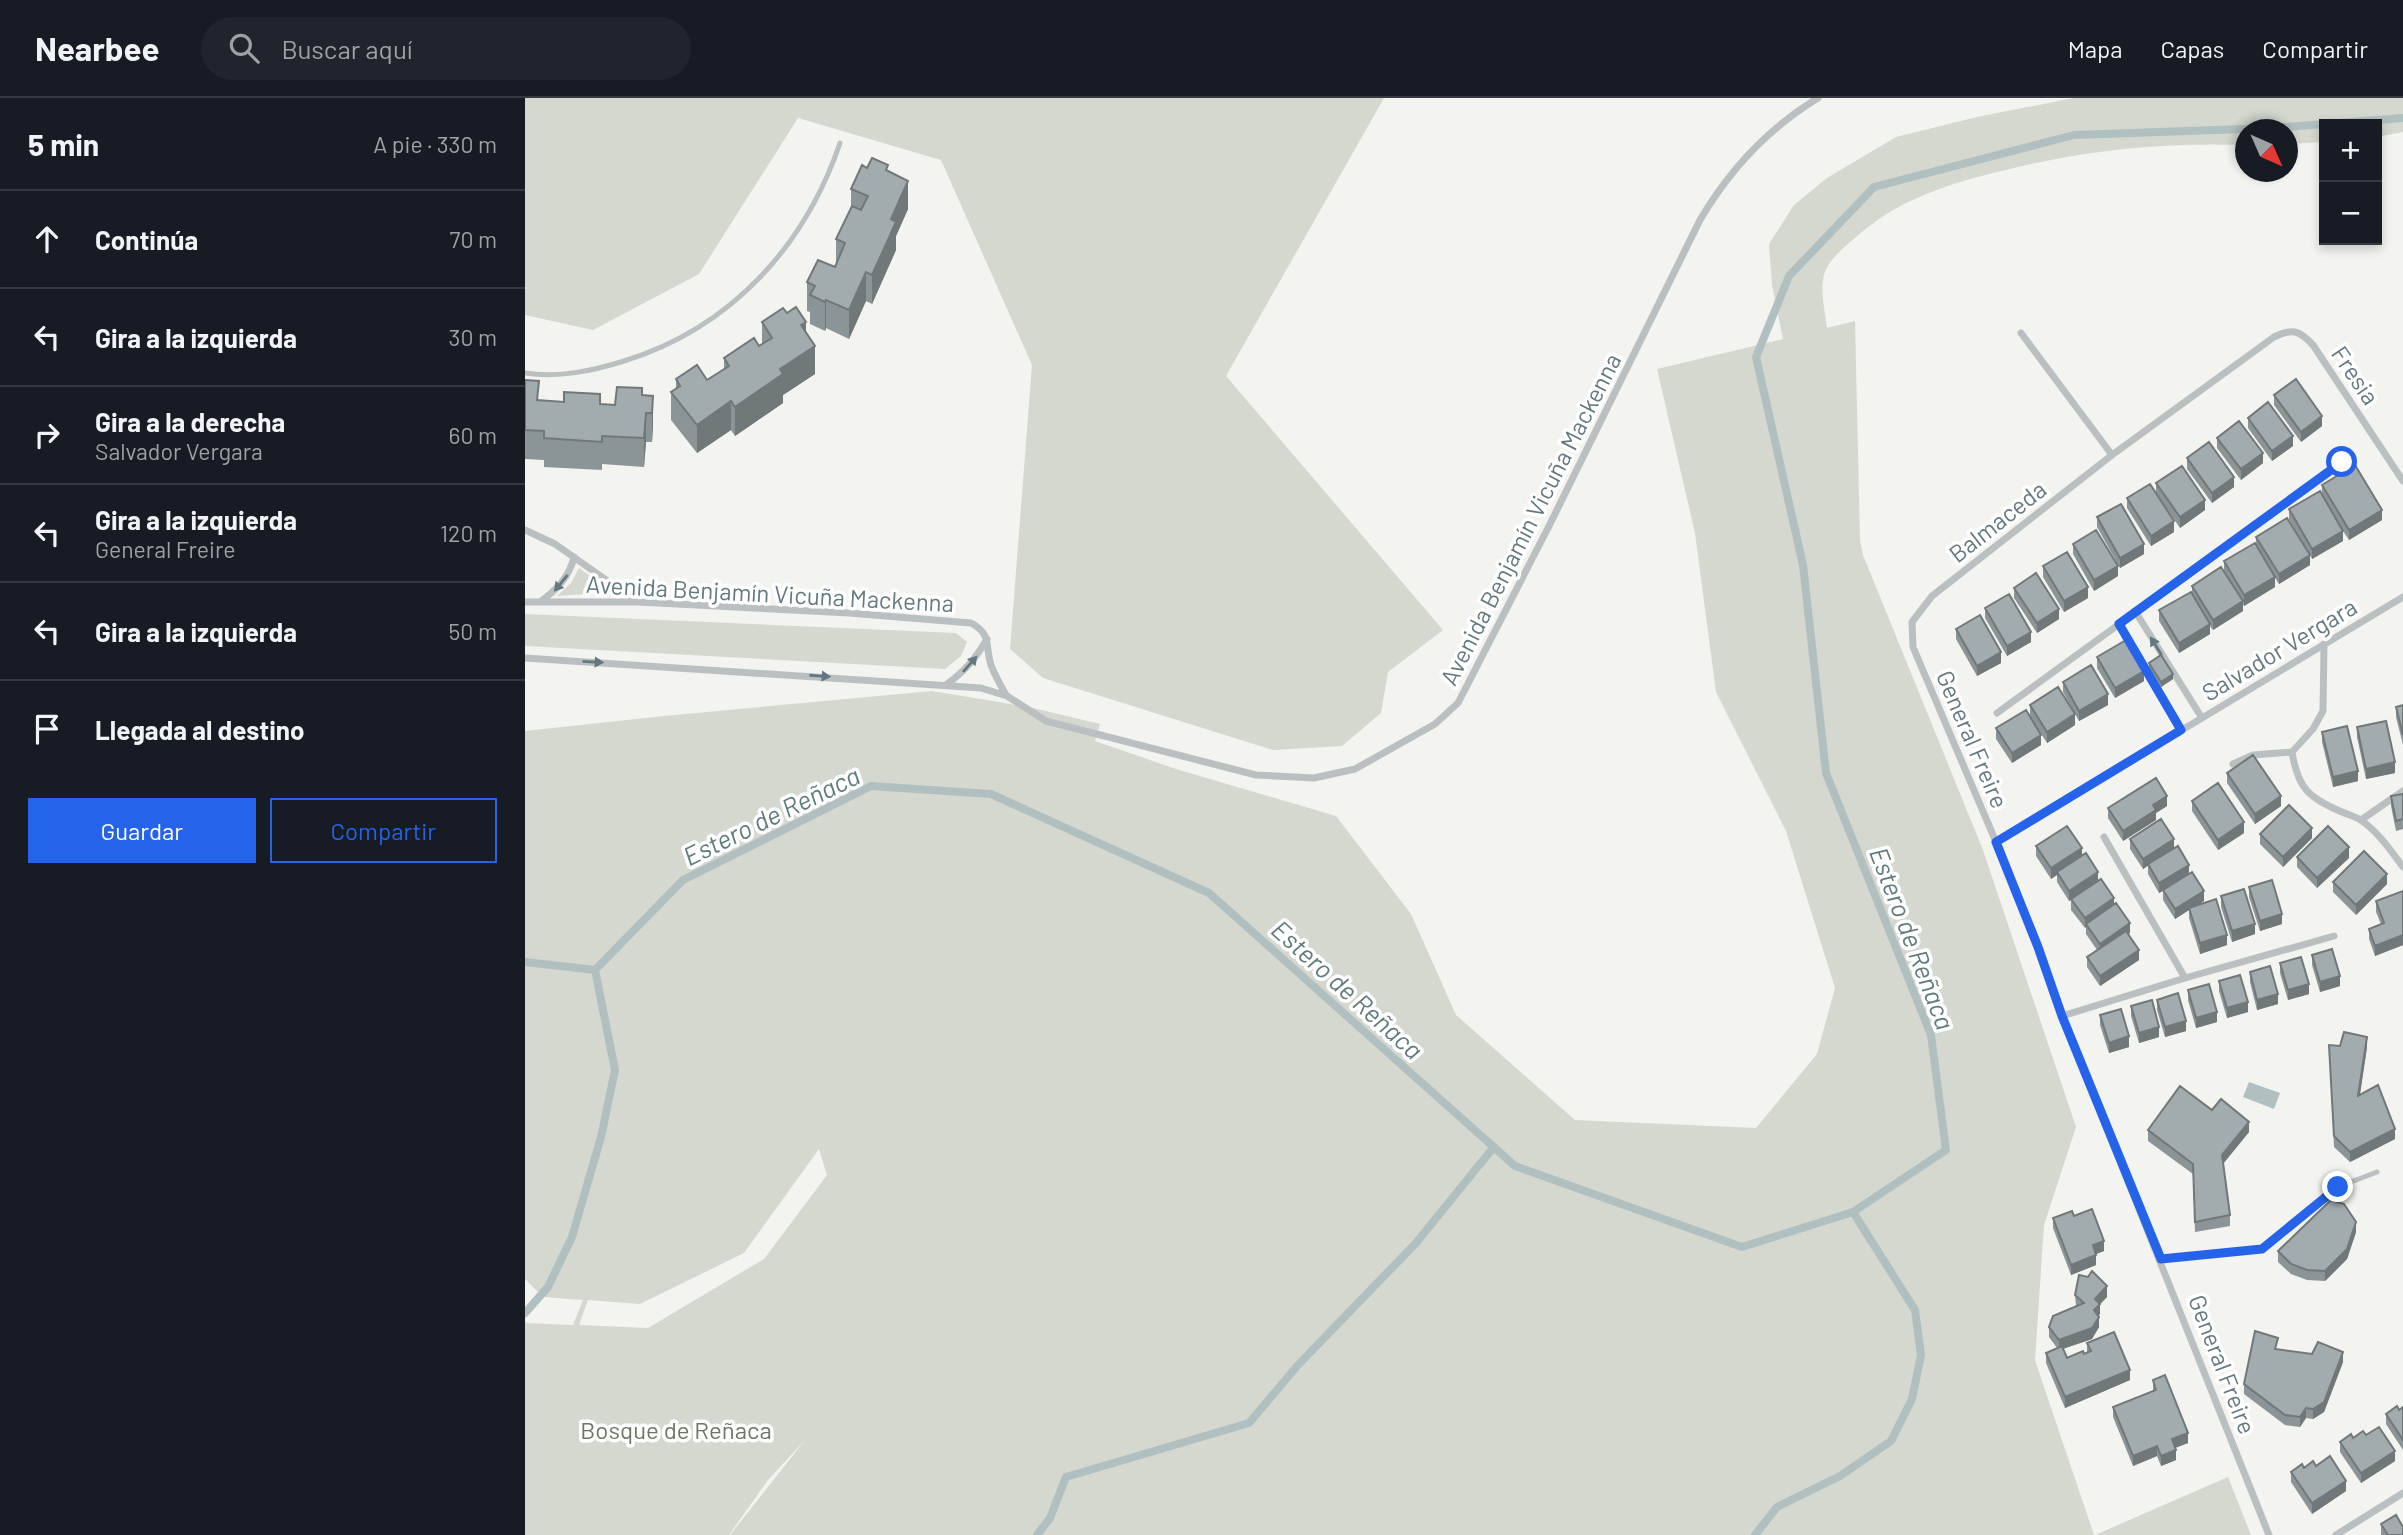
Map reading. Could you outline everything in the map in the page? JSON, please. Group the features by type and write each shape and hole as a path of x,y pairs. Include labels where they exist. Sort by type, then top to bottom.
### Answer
{"street":[{"name":"Avenida Benjamín Vicuña Mackenna","path":"525,657 981,688 1007,696 1046,720 1257,775 1314,778 1355,769 1435,724 1458,703 1700,220 1716,194 1755,146 1778,125 1818,98"},
{"name":"Balmaceda","path":"1912,622 1932,596 2112,455 2274,337 2285,331 2295,331"},
{"name":"Fresia","path":"2295,331 2313,345 2403,481"},
{"path":"2021,333 2112,455"},
{"path":"1997,713 2342,462"},
{"path":"525,530 548,540 638,603"},
{"path":"540,602 565,578 574,557"},
{"name":"Salvador Vergara","path":"1996,842 2403,597"},
{"name":"Avenida Benjamín Vicuña Mackenna","path":"525,602 638,603 849,613 971,623 981,628 987,639"},
{"path":"2135,611 2202,718"},
{"name":"General Freire","path":"1912,622 1913,647 1996,842 2062,1016 2269,1535"},
{"path":"2119,624 2181,730"},
{"path":"987,639 992,667 1007,696"},
{"path":"947,684 963,673 987,639"},
{"path":"2233,764 2253,755 2292,752 2313,729 2323,711 2324,644"},
{"path":"2292,752 2301,785 2314,799 2361,820 2381,839 2403,867"},
{"path":"2361,820 2403,791"},
{"path":"2104,837 2185,978"},
{"path":"2062,1016 2335,936"},
{"path":"2336,1535 2403,1493"}],"lane":[{"path":"525,373 564,374 609,366 642,356 673,342 713,317 758,281 781,255 817,200 840,143"},
{"path":"2161,1259 2262,1249 2338,1187 2377,1172"}],"green space":[{"path":"525,98 1384,98 1226,376 1443,630 1388,672 1381,713 1342,746 1273,750 1043,678 1010,649 1032,365 941,160 798,118 699,274 593,330 525,315"},
{"name":"Bosque de Reñaca","path":"2074,98 2403,98 2403,132 2382,136 2382,119 2319,119 2319,142 2298,143 2298,119 2235,119 2235,145 2149,147 2087,154 2025,165 1955,184 1902,205 1870,225 1837,254 1824,275 1827,328 1855,321 1860,540 1863,555 1983,850 2076,1127 2044,1225 2035,1360 2094,1535 730,1535 805,1440 768,1480 729,1535 525,1535 525,1321 573,1325 583,1300 543,1297 525,1279 525,731 932,691 1029,707 1100,724 1095,741 1176,769 1336,816 1411,914 1456,1015 1575,1120 1756,1128 1817,1054 1835,988 1786,831 1716,692 1695,533 1657,369 1783,339 1772,285 1769,244 1794,205 1827,178 1896,137 1977,117","holes":["819,1149 827,1175 764,1259 648,1328 579,1325 588,1300 640,1304 744,1253"]},
{"path":"579,568 613,592 557,596 571,583"},
{"path":"525,614 956,633 967,642 961,656 945,669 525,646"},
{"path":"2228,1477 2251,1535 2095,1535"}],"shaded area":[{"path":"2249,1082 2280,1093 2274,1109 2243,1097"}],"building":[{"path":"872,158 888,165 886,170 908,181 891,219 896,222 872,275 866,272 849,310 810,295 815,286 807,282 818,260 835,267 845,243 836,239 852,206 861,210 868,196 851,189 862,165 867,168"},
{"path":"796,307 806,322 801,325 815,346 780,369 783,374 735,407 731,401 697,425 671,392 680,386 676,379 697,365 707,380 729,366 724,358 754,338 759,346 772,338 762,322 783,308 787,313"},
{"path":"2296,379 2322,416 2301,432 2274,395"},
{"path":"525,380 539,381 537,400 564,402 564,392 600,394 600,404 615,405 617,387 642,388 642,395 653,396 652,413 646,413 644,438 602,436 602,442 544,438 544,431 525,430"},
{"path":"2268,402 2293,436 2272,451 2248,418"},
{"path":"2239,421 2263,453 2241,469 2217,438"},
{"path":"2209,442 2234,477 2212,493 2187,458"},
{"path":"2355,465 2382,510 2349,530 2322,485"},
{"path":"2182,466 2205,500 2180,517 2156,483"},
{"path":"2150,484 2174,521 2151,536 2127,498"},
{"path":"2320,491 2343,531 2312,549 2289,509"},
{"path":"2121,504 2144,544 2120,558 2097,517"},
{"path":"2287,518 2310,555 2279,574 2256,537"},
{"path":"2096,530 2118,566 2094,580 2073,544"},
{"path":"2255,543 2275,577 2244,595 2224,561"},
{"path":"2067,552 2088,587 2064,601 2043,566"},
{"path":"2221,567 2243,601 2213,620 2192,586"},
{"path":"2036,573 2059,609 2037,623 2014,588"},
{"path":"2191,592 2210,624 2179,643 2159,610"},
{"path":"2009,594 2031,632 2007,646 1985,608"},
{"path":"1980,615 2001,652 1977,666 1956,629"},
{"path":"2126,640 2144,671 2115,688 2097,657"},
{"path":"2161,655 2173,674 2161,682 2149,663"},
{"path":"2091,665 2108,694 2079,711 2063,682"},
{"path":"2058,687 2075,714 2047,732 2030,705"},
{"path":"2403,705 2403,735 2396,707"},
{"path":"2026,710 2041,735 2012,753 1996,728"},
{"path":"2386,721 2395,762 2366,769 2357,727"},
{"path":"2347,726 2358,771 2333,777 2322,732"},
{"path":"2253,755 2281,796 2255,814 2227,773"},
{"path":"2156,778 2167,796 2153,805 2156,810 2123,831 2108,808"},
{"path":"2218,783 2244,822 2218,840 2192,801"},
{"path":"2403,794 2403,819 2396,821 2391,796"},
{"path":"2289,805 2312,828 2283,857 2260,834"},
{"path":"2161,819 2174,839 2143,859 2130,839"},
{"path":"2067,826 2082,848 2051,868 2036,846"},
{"path":"2328,826 2349,847 2317,878 2297,857"},
{"path":"2178,846 2189,865 2159,883 2148,864"},
{"path":"2364,851 2387,874 2356,905 2333,882"},
{"path":"2086,853 2098,872 2069,891 2057,872"},
{"path":"2192,872 2204,891 2175,909 2163,890"},
{"path":"2101,879 2114,898 2085,918 2071,899"},
{"path":"2272,880 2282,914 2260,921 2249,887"},
{"path":"2244,889 2255,924 2232,931 2221,896"},
{"path":"2403,891 2403,935 2375,946 2369,929 2384,923 2376,901"},
{"path":"2216,899 2227,935 2200,943 2189,908"},
{"path":"2116,903 2130,923 2100,944 2086,924"},
{"path":"2126,931 2139,950 2100,976 2087,957"},
{"path":"2332,949 2340,976 2320,982 2312,955"},
{"path":"2301,957 2309,984 2288,990 2280,963"},
{"path":"2270,966 2278,994 2257,1000 2250,972"},
{"path":"2240,975 2248,1002 2227,1008 2219,981"},
{"path":"2209,984 2217,1012 2196,1018 2188,990"},
{"path":"2178,993 2186,1021 2165,1027 2157,1000"},
{"path":"2152,1000 2159,1027 2139,1033 2131,1006"},
{"path":"2121,1009 2129,1036 2109,1043 2100,1015"},
{"path":"2344,1032 2367,1037 2358,1096 2378,1085 2395,1129 2350,1152 2334,1136 2329,1045 2340,1046"},
{"path":"2180,1086 2212,1110 2221,1099 2249,1122 2222,1155 2230,1215 2195,1222 2193,1164 2148,1130"},
{"path":"2331,1200 2344,1204 2356,1222 2347,1249 2325,1271 2307,1270 2291,1264 2278,1251"},
{"path":"2092,1209 2104,1241 2093,1245 2096,1255 2071,1265 2053,1218 2072,1211 2074,1216"},
{"path":"2092,1271 2107,1286 2095,1299 2100,1304 2094,1310 2099,1317 2092,1328 2059,1340 2049,1327 2053,1316 2084,1303 2075,1295 2079,1275 2088,1277"},
{"path":"2255,1331 2278,1338 2275,1349 2312,1354 2318,1342 2343,1352 2324,1402 2313,1409 2306,1408 2300,1417 2285,1415 2244,1384"},
{"path":"2114,1332 2130,1370 2065,1397 2046,1353 2062,1346 2067,1358 2083,1351 2084,1354 2091,1351 2087,1343"},
{"path":"2165,1375 2188,1433 2172,1439 2176,1450 2161,1456 2157,1446 2133,1456 2113,1407 2156,1390 2153,1380"},
{"path":"2397,1406 2399,1410 2403,1407 2403,1440 2386,1414"},
{"path":"2379,1427 2395,1451 2361,1473 2340,1442 2351,1434 2353,1438 2363,1431 2366,1435"},
{"path":"2330,1456 2346,1481 2312,1503 2291,1472 2302,1464 2304,1468 2313,1461 2316,1466"},
{"path":"2396,1515 2403,1527 2403,1535 2388,1535 2381,1524"}],"waterway":[{"name":"Estero de Reñaca","path":"525,962 595,970 683,880 871,786 991,794 1209,893 1515,1166 1742,1247 1853,1212 1946,1150 1931,1035 1826,773 1803,565 1756,357 1789,276 1874,187 2074,135 2272,128 2403,118"},
{"path":"525,1313 548,1287 572,1237 601,1137 615,1070 595,970"},
{"path":"1037,1535 1050,1518 1066,1477 1249,1423 1298,1365 1416,1243 1493,1148"},
{"path":"1755,1535 1777,1507 1840,1476 1891,1441 1912,1399 1921,1355 1915,1310 1853,1212"}],"route":[{"path":"2338,1187 2262,1249 2161,1259 2062,1016 1996,842 2181,730 2119,624 2342,462"}]}
